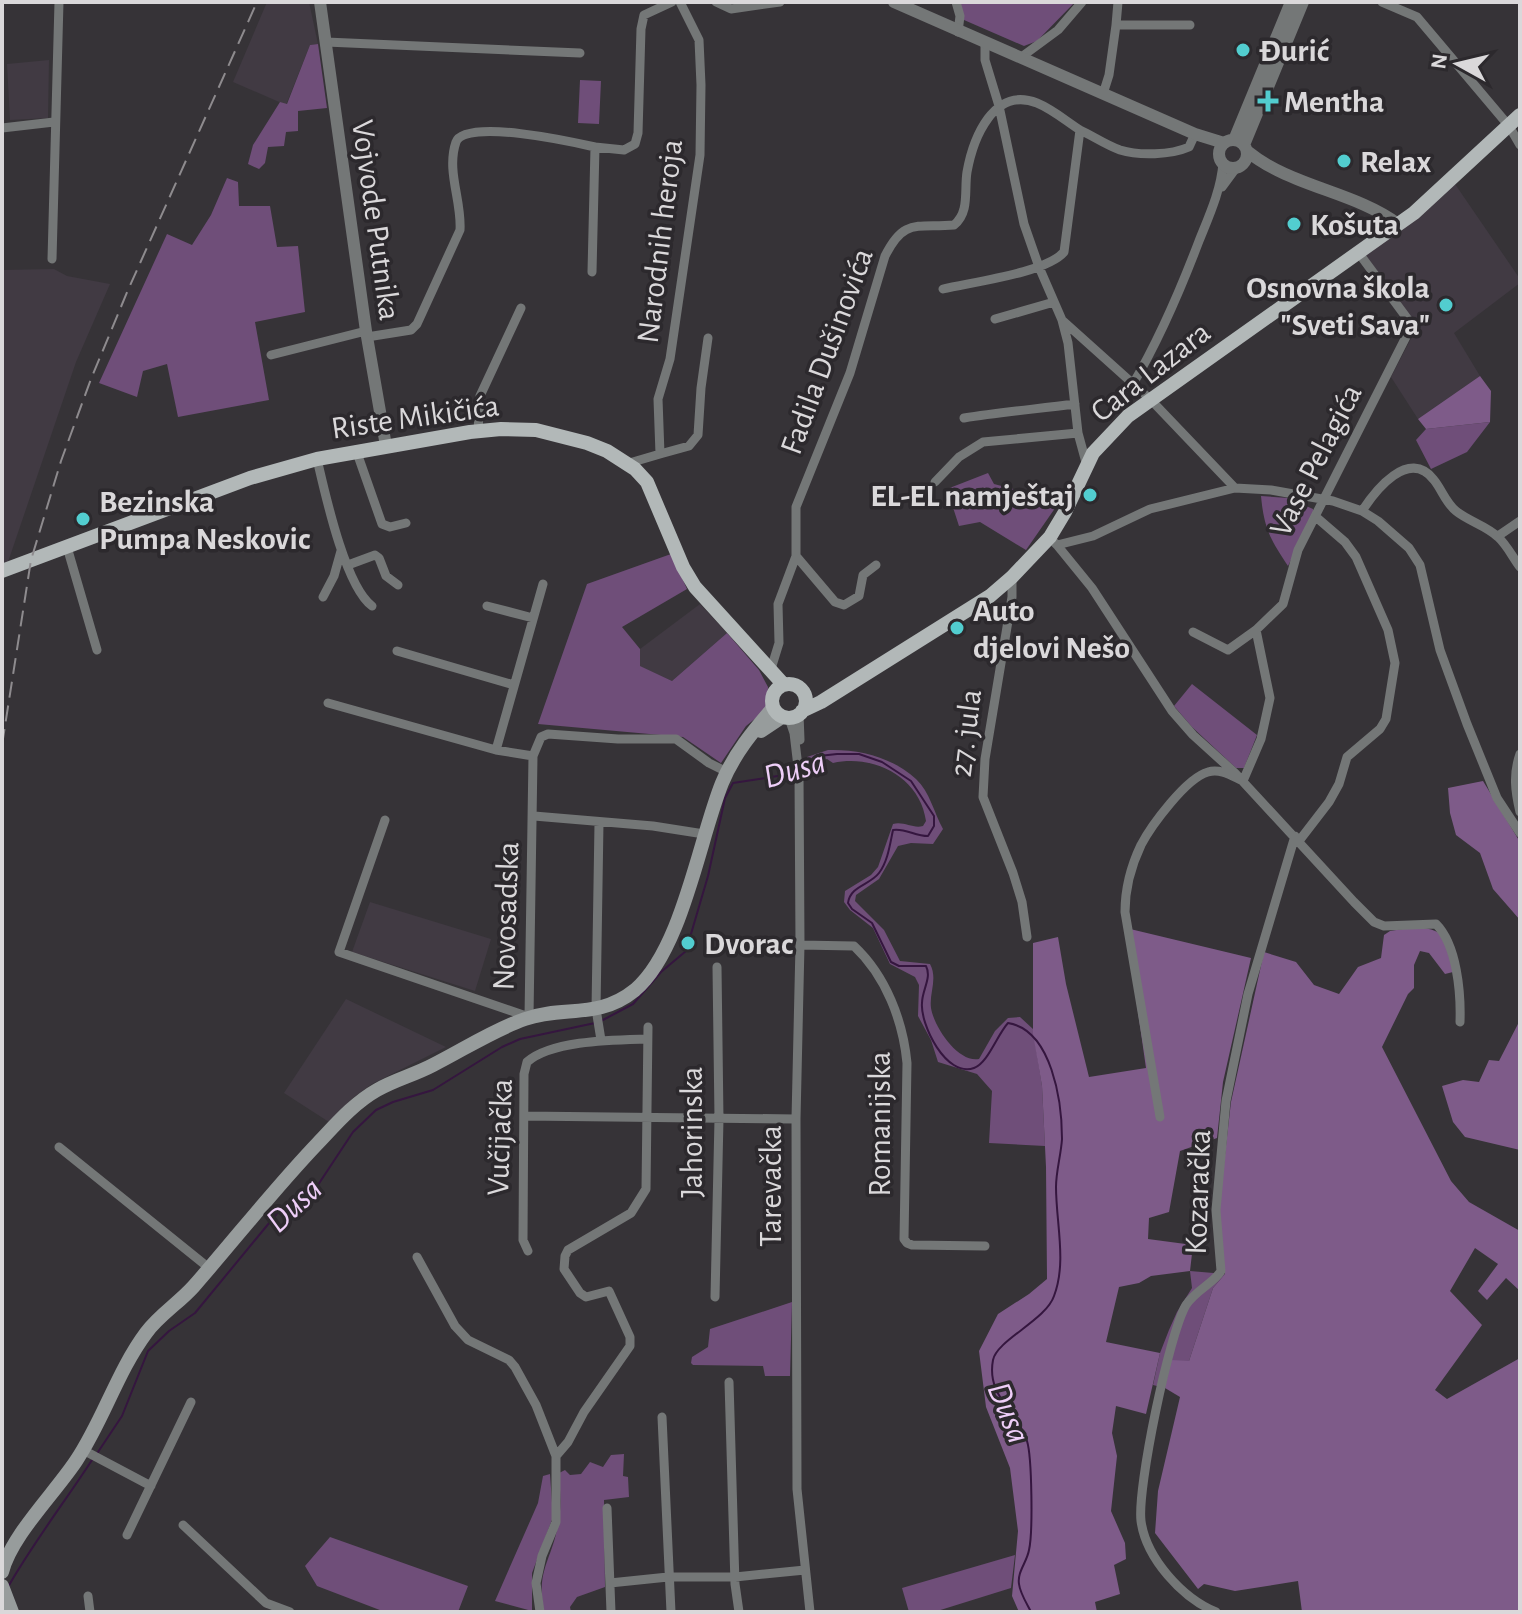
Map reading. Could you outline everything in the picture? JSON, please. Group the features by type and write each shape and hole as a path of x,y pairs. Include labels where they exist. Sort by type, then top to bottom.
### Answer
{"main road":[{"name":"Cara Lazara","path":"804,693 819,696 840,689 990,596 1054,541 1087,466 1105,438 1150,399 1398,224 1514,120"},
{"name":"Riste Mikičića","path":"2,571 250,478 317,459 478,431 536,430 587,443 626,464 647,482 683,567 695,587 771,669 786,707"},
{"name":"Riste Mikičića","path":"749,645 786,707"},
{"path":"2,1572 8,1553 17,1539 56,1490 91,1454 146,1333 209,1268 277,1187 347,1112 395,1081 529,1017 597,1012 637,988 665,948 679,915 727,772 740,750 786,707 795,685 804,693 805,702 786,707"},
{"name":"Cara Lazara","path":"786,707 840,689"},
{"path":"2,1586 10,1608"}],"street":[{"path":"52,259 59,2"},
{"name":"Vojvode Putnika","path":"320,2 386,446"},
{"path":"271,355 367,334 411,330 417,324 460,230 461,216 453,177 456,143 460,136 472,130 555,137 595,147 624,150 635,144 644,15 672,2"},
{"name":"Narodnih heroja","path":"660,454 658,399 670,359 700,155 699,40 680,2"},
{"path":"716,2 731,9 780,2"},
{"path":"894,2 1278,171 1373,209 1398,224"},
{"path":"956,2 960,16 958,32"},
{"path":"1020,58 1058,30 1082,2"},
{"path":"1103,94 1109,75 1118,2"},
{"path":"1133,384 1158,340 1291,2"},
{"path":"1239,166 1232,149 1303,2"},
{"path":"1382,2 1417,17 1514,120 1520,145"},
{"path":"1116,25 1190,25"},
{"path":"326,42 580,53"},
{"path":"985,43 985,60 999,106 1024,224 1068,343 1078,433 1087,466"},
{"path":"999,106 1005,102 1036,103 1121,150 1144,153 1180,151 1189,147 1195,134"},
{"name":"Fadila Dušinovića","path":"771,669 779,643 778,604 796,556 796,507 850,373 885,256 893,239 905,229 954,225 959,221 966,199 967,173 974,146 990,114 999,106"},
{"path":"2,128 54,122"},
{"path":"943,289 1039,267 1060,258 1064,252 1080,130"},
{"path":"592,272 595,147"},
{"path":"1232,149 1239,166"},
{"path":"1239,166 1278,171"},
{"path":"1214,200 1239,166"},
{"name":"Vase Pelagića","path":"1193,632 1228,650 1256,630 1283,604 1293,562 1412,325 1358,252"},
{"path":"995,319 1054,302"},
{"path":"478,431 480,396 521,308"},
{"path":"1062,320 1150,399 1235,488"},
{"path":"626,464 689,446 698,435 708,338"},
{"path":"964,418 1016,409 1027,411 1075,404"},
{"path":"935,482 959,457 983,442 1078,433"},
{"path":"356,450 382,524 390,527 406,523"},
{"path":"317,459 341,551 364,597 372,606"},
{"path":"1362,511 1386,480 1406,470 1417,470 1433,478 1452,508 1498,536 1520,567"},
{"path":"1054,541 1093,536 1150,509 1235,488 1271,490 1323,500 1362,511 1378,521 1409,548 1420,565 1440,650 1454,691 1497,798 1520,833"},
{"name":"Kozaračka","path":"1210,1610 1177,1587 1164,1571 1143,1531 1141,1508 1160,1392 1179,1321 1194,1295 1221,1271 1216,1210 1226,1101 1248,994 1297,838 1329,802 1339,784 1347,757 1380,729 1386,719 1395,663 1388,630 1356,557 1345,542 1316,517"},
{"path":"1498,536 1520,521"},
{"path":"1054,541 1092,588 1172,711 1243,781 1374,922 1384,926 1436,924 1447,935 1454,956 1460,1022"},
{"path":"67,547 97,650"},
{"path":"323,597 334,576 341,551"},
{"path":"348,565 375,555 386,576 398,585"},
{"path":"796,556 835,602 844,605 859,596 863,575 876,565"},
{"name":"27. jula","path":"1012,577 1012,597 985,759 983,797 1013,873 1022,902 1027,937"},
{"path":"496,750 543,584"},
{"path":"487,606 533,618"},
{"path":"1243,781 1261,739 1270,698 1256,630"},
{"path":"397,651 514,685"},
{"path":"328,703 496,750 533,756 541,737 548,734 676,739 727,772"},
{"name":"Tarevačka","path":"786,707 798,767 797,1489 810,1612"},
{"path":"1520,754 1515,772 1520,812"},
{"name":"Novosadska","path":"529,1017 533,756"},
{"path":"1160,1117 1125,912 1132,872 1142,843 1181,792 1200,776 1210,771 1220,771 1243,781"},
{"name":"Novosadska","path":"534,816 653,826 704,834"},
{"path":"385,820 339,952 529,1017"},
{"path":"599,823 597,1012 601,1036 647,1039"},
{"name":"Romanijska","path":"800,945 854,946 894,1006 904,1035 907,1063 904,1239 907,1243 985,1246"},
{"name":"Jahorinska","path":"715,1297 719,1119 717,967"},
{"path":"556,1456 630,1346 630,1337 609,1291 586,1297 564,1269 563,1262 568,1250 624,1219 646,1189 648,1027"},
{"name":"Vučijačka","path":"528,1251 523,1240 524,1074 527,1062 543,1051 601,1036"},
{"path":"524,1116 796,1119"},
{"path":"59,1147 209,1268"},
{"path":"417,1257 455,1326 468,1340 509,1360 515,1367 536,1405 556,1456 556,1522 542,1556 536,1583 540,1612"},
{"path":"729,1382 735,1577 739,1612"},
{"path":"127,1535 191,1402"},
{"path":"662,1417 671,1612"},
{"path":"91,1454 151,1486"},
{"path":"607,1508 611,1612"},
{"path":"183,1525 266,1603 290,1612"},
{"path":"610,1583 805,1570"},
{"path":"88,1596 90,1612"},
{"path":"260,1612 266,1603"}],"shaded area":[{"path":"267,2 309,2 318,44 310,45 286,105 233,82"},
{"path":"958,2 1075,2 1037,41 1024,46 964,20"},
{"path":"318,44 327,108 298,111 298,131 286,132 284,146 268,147 265,163 259,169 248,164 253,145 280,102 287,104 310,45"},
{"path":"49,60 48,118 10,120 7,64"},
{"path":"580,80 601,81 599,124 578,123"},
{"path":"227,178 238,182 239,206 270,206 277,247 298,246 305,312 255,322 269,400 178,417 167,364 143,371 137,397 99,383 167,234 192,245 211,215"},
{"name":"Osnovna škola \"Sveti Sava\"","path":"1455,184 1520,283 1454,333 1480,376 1418,419 1391,377 1417,327 1365,255"},
{"path":"54,269 67,276 110,284 76,362 8,562 2,564 2,270"},
{"path":"1480,376 1491,391 1490,422 1426,429 1418,419"},
{"path":"1490,422 1467,452 1431,469 1416,440 1426,429"},
{"path":"988,473 994,484 1060,501 1026,550 980,522 959,526 947,489"},
{"path":"1261,496 1288,498 1313,509 1313,515 1288,566 1269,533"},
{"path":"671,554 687,589 622,627 640,649 640,666 672,681 727,633 759,670 768,687 767,709 746,726 721,763 683,737 538,724 587,584"},
{"path":"700,604 727,633 672,681 639,666 640,649"},
{"path":"1192,684 1257,735 1244,768 1236,768 1174,706"},
{"path":"828,750 863,753 886,760 907,771 928,796 943,829 933,844 898,846 879,879 856,895 855,901 884,930 900,961 930,964 933,1016 955,1050 971,1059 979,1059 995,1031 1008,1018 1020,1017 1033,1029 1042,1086 1045,1146 989,1143 992,1091 977,1074 938,1062 918,1016 919,985 915,977 890,964 873,928 844,902 845,891 878,867 893,824 919,827 926,821 915,792 893,772 864,762 833,763 827,759 807,765 807,757"},
{"path":"1483,781 1520,842 1520,920 1493,889 1480,853 1456,835 1450,813 1448,788"},
{"path":"370,902 491,939 475,991 352,952"},
{"path":"1415,927 1441,934 1447,945 1453,972 1445,974 1429,953 1420,951 1414,965 1414,988 1408,994 1382,1047 1451,1181 1469,1202 1520,1231 1520,1291 1506,1278 1487,1300 1478,1291 1498,1264 1475,1248 1450,1291 1482,1325 1435,1390 1447,1399 1520,1358 1520,1612 1302,1612 1298,1581 1235,1591 1204,1584 1198,1589 1155,1533 1158,1491 1180,1397 1165,1388 1171,1360 1189,1361 1213,1288 1225,1274 1217,1225 1231,1102 1264,952 1296,962 1314,985 1339,994 1358,967 1381,958 1384,935"},
{"path":"1126,928 1251,958 1223,1082 1217,1138 1180,1151 1169,1212 1149,1218 1148,1239 1193,1245 1190,1271 1151,1276 1139,1283 1119,1287 1106,1342 1160,1353 1146,1414 1116,1406 1112,1433 1117,1456 1111,1511 1125,1543 1126,1559 1114,1565 1120,1594 1095,1602 1097,1612 1019,1612 1012,1596 1018,1531 1010,1468 986,1407 979,1351 998,1314 1047,1279 1042,1086 1033,1034 1033,943 1058,937 1089,1077 1146,1068"},
{"path":"346,999 446,1047 372,1084 329,1122 284,1093"},
{"path":"1520,1020 1520,1150 1465,1137 1453,1122 1442,1086 1463,1080 1479,1082 1489,1060 1499,1061"},
{"path":"1190,1271 1225,1274 1213,1288 1189,1361 1165,1388 1153,1385 1169,1330 1192,1288"},
{"path":"792,1302 790,1376 765,1376 763,1366 691,1363 692,1357 708,1347 710,1329"},
{"path":"624,1454 623,1476 628,1477 629,1497 604,1500 605,1587 577,1597 570,1607 571,1612 544,1612 543,1576 560,1512 559,1473 565,1470 570,1475 581,1474 590,1462 603,1467 611,1455"},
{"path":"550,1474 553,1517 532,1573 532,1611 495,1601 538,1503 543,1476"},
{"path":"330,1537 468,1586 458,1612 385,1612 317,1586 305,1566"},
{"path":"1015,1555 1011,1588 934,1612 909,1612 902,1588"}],"waterway":[{"name":"Dusa","path":"801,766 819,756 859,754 882,762 911,781 934,816 934,826 928,836 893,830 882,868 875,877 852,893 848,903 872,923 891,962 899,966 926,966 928,975 922,998 925,1023 937,1047 954,1065 964,1069 979,1065 1008,1023 1023,1028 1035,1039 1052,1070 1057,1088 1062,1139 1056,1187 1060,1256 1058,1283 1054,1296 1042,1313 996,1352 992,1373 998,1394 1023,1430 1029,1450 1030,1541 1019,1580 1031,1612"},
{"name":"Dusa","path":"601,1021 633,1004 661,972 686,951 708,876 725,798 733,783 784,775 795,769"},
{"name":"Dusa","path":"96,1455 122,1416 148,1351 195,1313 279,1211 308,1200 353,1132 376,1110 433,1090 520,1039 595,1023"},
{"name":"Dusa","path":"8,1587 92,1460"}],"railway":[{"path":"2,745 31,560 61,461 128,290 257,2"}],"place":[{"name":"Đurić","path":"1243,50"},
{"name":"Mentha","path":"1268,101"},
{"name":"Relax","path":"1344,161"},
{"name":"Košuta","path":"1294,224"},
{"name":"Osnovna škola \"Sveti Sava\"","path":"1446,305"},
{"name":"EL-EL namještaj","path":"1090,495"},
{"name":"Bezinska Pumpa Neskovic","path":"83,519"},
{"name":"Auto djelovi Nešo","path":"957,628"},
{"name":"Dvorac","path":"688,943"}]}
